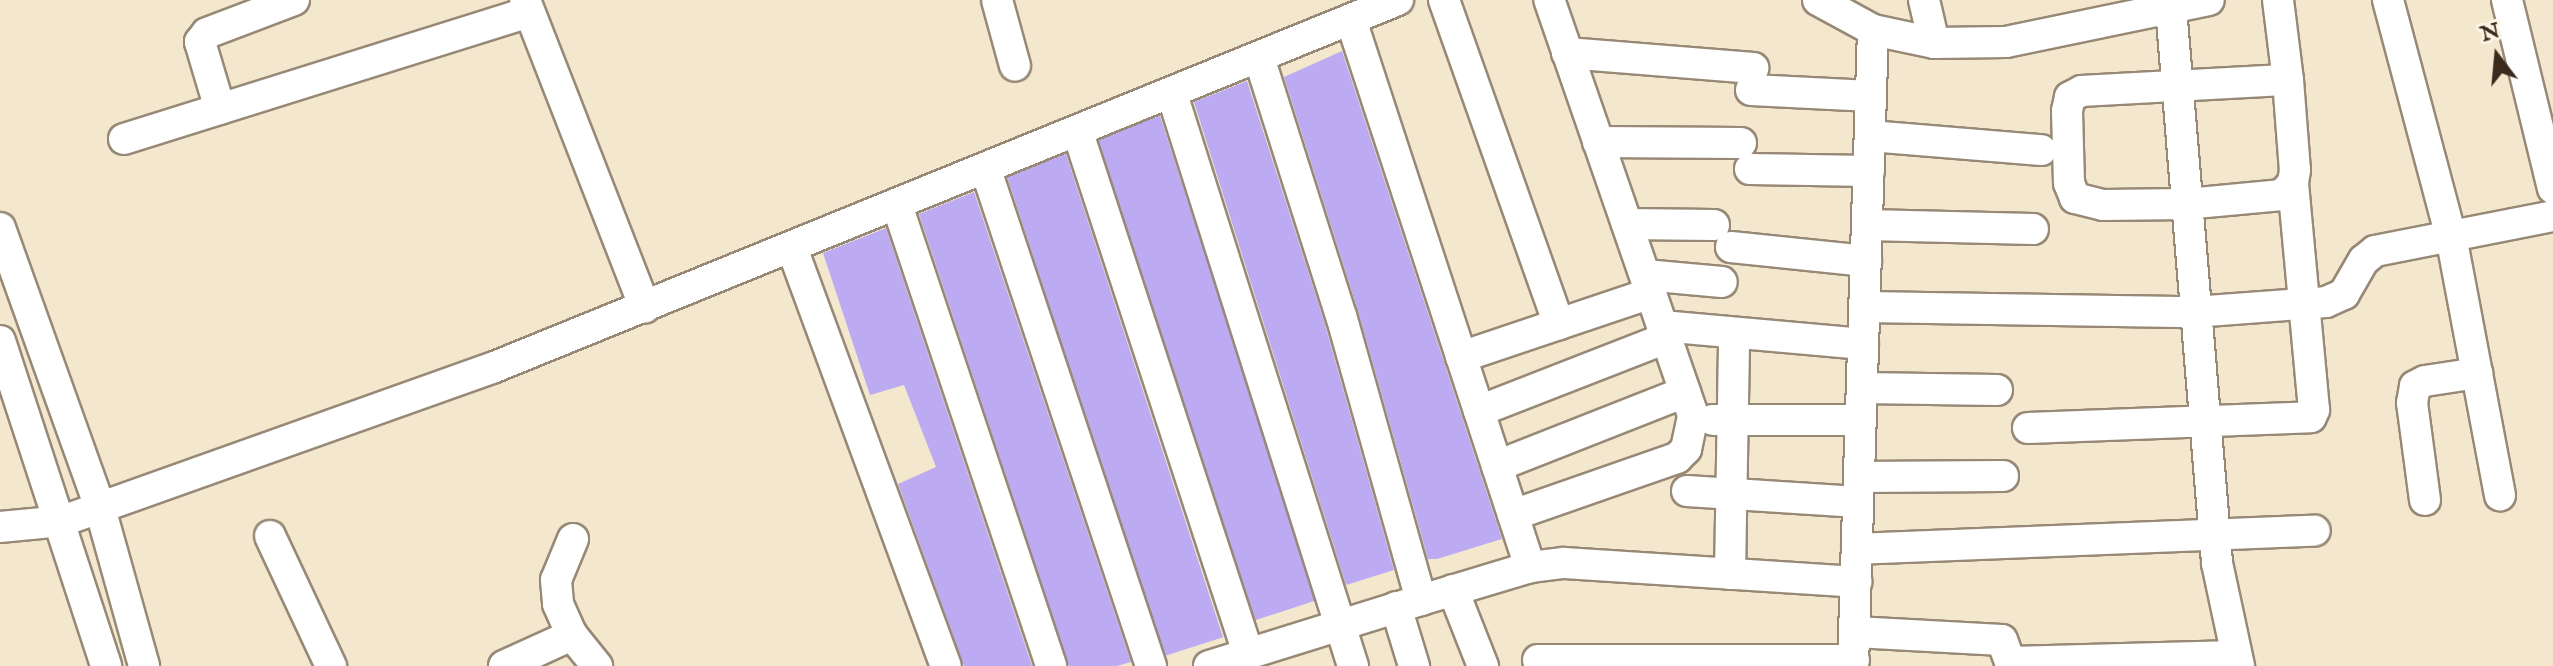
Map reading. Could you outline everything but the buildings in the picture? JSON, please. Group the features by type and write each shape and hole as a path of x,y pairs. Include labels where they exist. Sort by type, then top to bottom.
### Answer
{"street":[{"path":"220,109 200,42 207,33 294,0"},
{"path":"997,0 1015,66"},
{"path":"0,527 62,521 492,368 1078,133 1398,0"},
{"path":"1444,0 1559,324"},
{"path":"1549,0 1689,403 1702,420 1861,420"},
{"path":"1818,0 1873,30 1934,43 2006,42 2209,0"},
{"path":"1924,0 1934,43"},
{"path":"2028,428 2311,417 2314,410 2293,183 2295,170 2288,80 2278,0"},
{"path":"2388,0 2451,236 2500,495"},
{"path":"2507,0 2553,188"},
{"path":"124,139 527,6 645,307"},
{"path":"1538,660 1854,653 2002,640 2010,662 2238,661 2215,536 2194,312 2180,86 2171,8"},
{"path":"1351,20 1530,567"},
{"path":"1854,653 1873,30"},
{"path":"1567,53 1871,96"},
{"path":"1259,58 1341,316 1409,603 1414,666"},
{"path":"2288,80 2082,91 2070,97 2069,183 2075,198 2084,203 2187,204 2282,195 2293,183"},
{"path":"1172,94 1353,666"},
{"path":"1078,133 1255,657"},
{"path":"1870,136 2041,150"},
{"path":"1598,142 1869,171"},
{"path":"986,170 1151,666"},
{"path":"897,205 1051,666"},
{"path":"1865,307 2194,312 2326,302 2344,294 2364,260 2375,251 2553,216"},
{"path":"1627,224 1723,236 1866,261"},
{"path":"1867,225 2033,229"},
{"path":"0,228 100,508 144,666"},
{"path":"792,248 946,666"},
{"path":"1461,357 1559,324 1648,284 1722,282"},
{"path":"1479,411 1664,332 1734,333 1863,344"},
{"path":"1730,574 1734,333"},
{"path":"0,341 62,521 106,666"},
{"path":"2425,500 2412,403 2415,386 2425,381 2477,373"},
{"path":"1862,388 1997,390"},
{"path":"1497,466 1689,403"},
{"path":"1513,515 1677,458 1686,449 1689,403"},
{"path":"1687,491 1732,494 1859,490 2003,476"},
{"path":"1857,549 2315,531"},
{"path":"270,536 331,666"},
{"path":"573,539 556,580 558,604 572,635 597,666"},
{"path":"1209,666 1255,657 1338,625 1530,567 1564,563 1856,582"},
{"path":"1453,590 1483,666"},
{"path":"504,666 572,635"}]}
